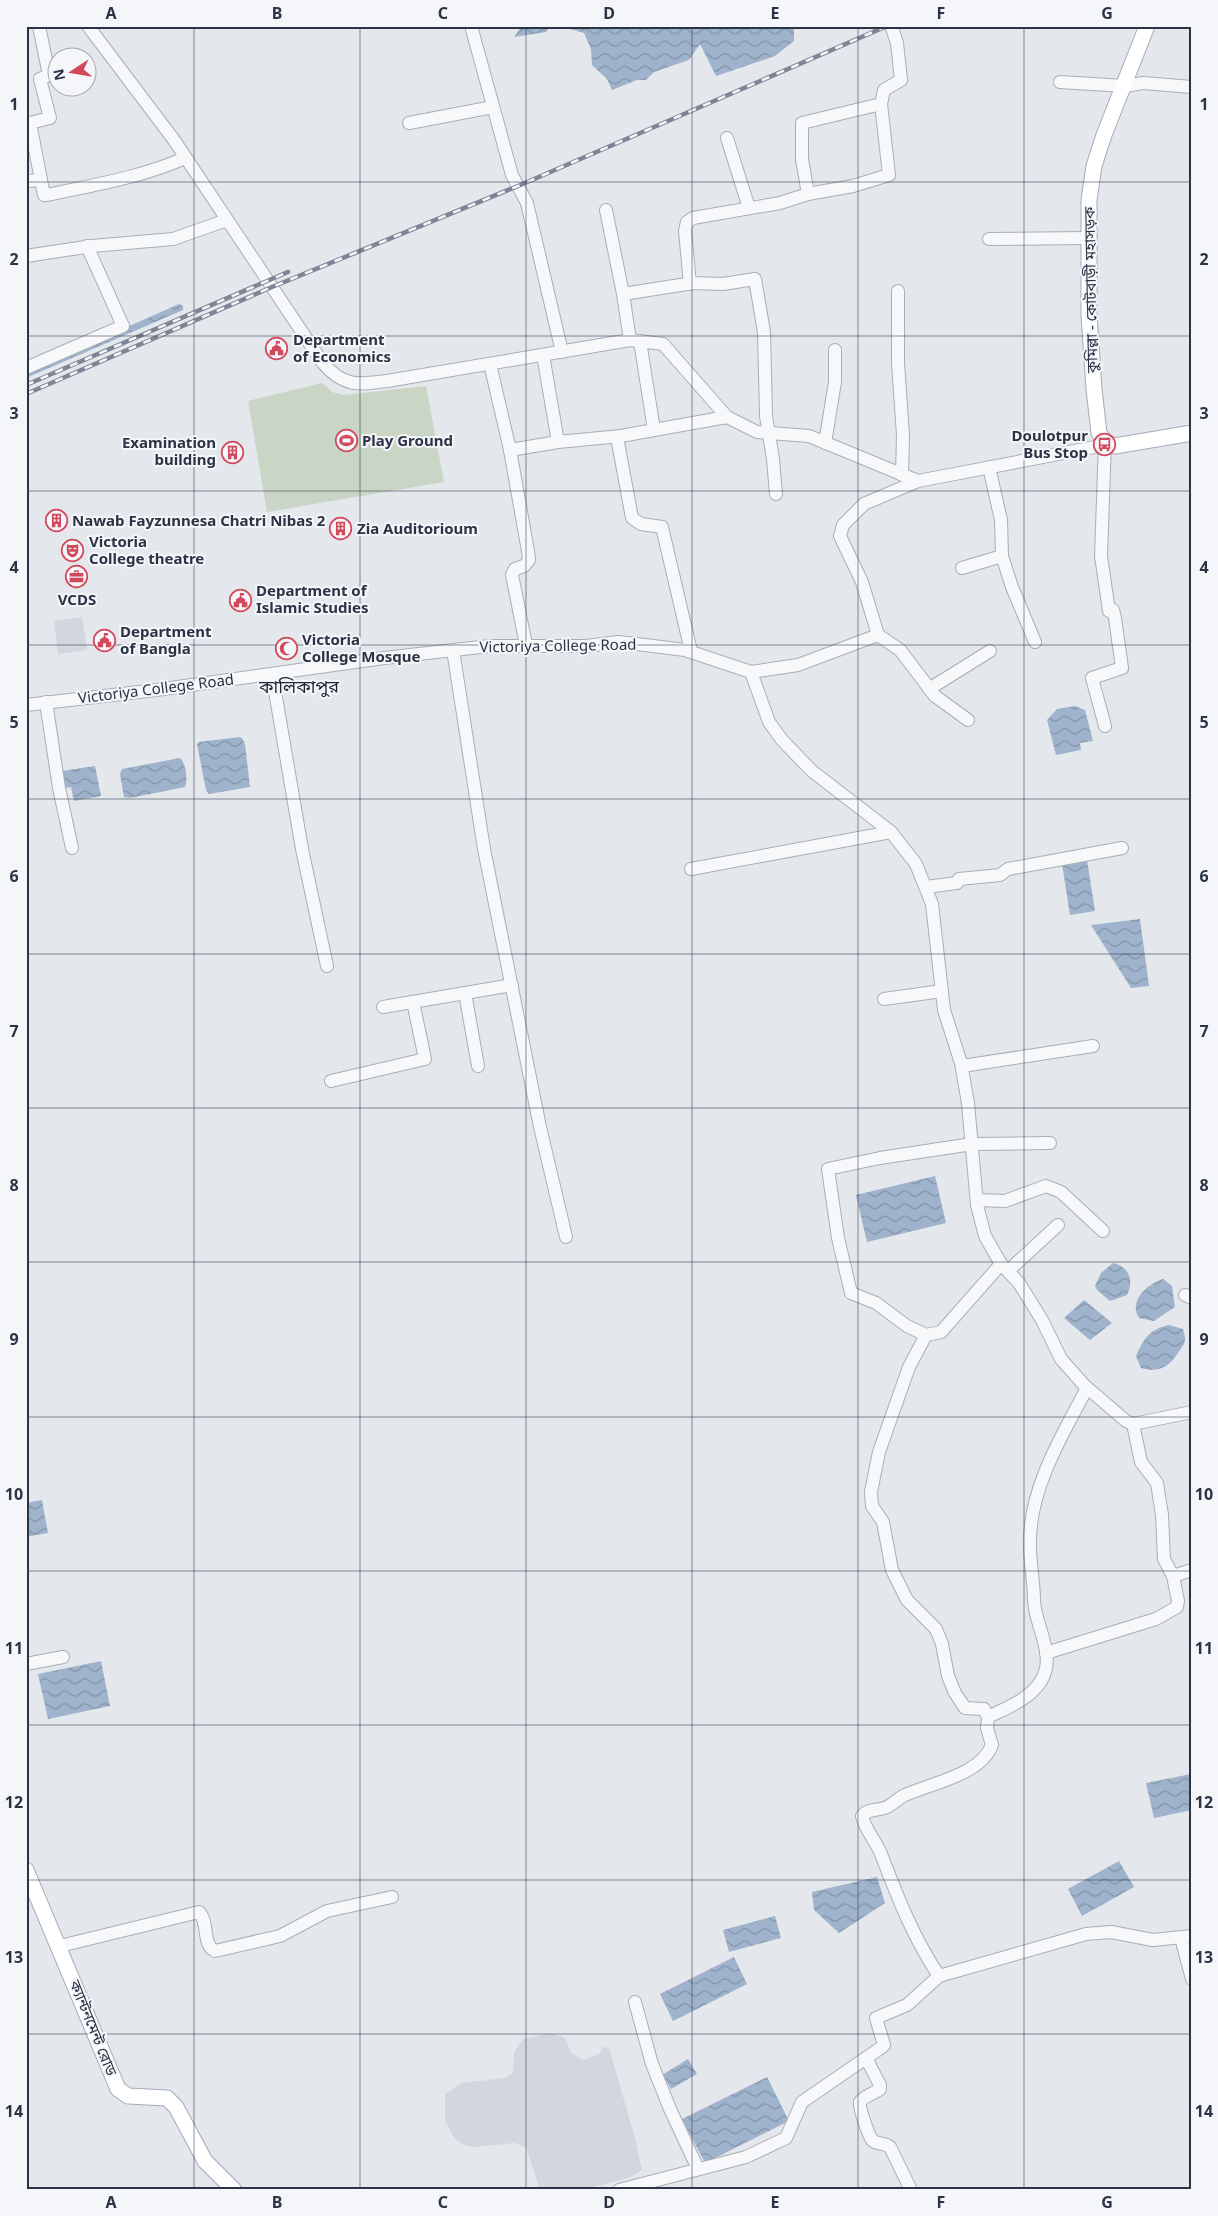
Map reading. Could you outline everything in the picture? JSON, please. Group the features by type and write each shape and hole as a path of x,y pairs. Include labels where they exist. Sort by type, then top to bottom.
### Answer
{"main road":[{"name":"কুমিল্লা - কোটবাড়ী মহাসড়ক","path":"1105,442 1099,433 1089,315 1089,200 1094,166 1104,135 1125,86 1147,26"},
{"path":"1105,442 1115,446 1192,433"},
{"name":"ক্যান্টনমেন্ট রোড","path":"26,1870 30,1886 60,1946 118,2089 128,2096 167,2098 176,2107 205,2161 234,2190"}],"street":[{"path":"39,26 49,75 40,79 50,118 30,123 44,195 135,176 163,168 185,158"},
{"path":"88,26 185,158 322,362 333,374 346,382 365,384 635,340 663,344 727,417 758,432 809,436 918,481"},
{"path":"471,26 512,175 528,203 562,352"},
{"path":"690,284 685,231 687,222 694,218 780,203 808,194 853,186 889,174 881,104 884,90 901,80 897,43 892,28 894,26"},
{"path":"1060,82 1125,86 1143,83 1192,88"},
{"path":"808,194 802,159 802,123 881,104"},
{"path":"409,123 492,107"},
{"path":"727,138 749,208"},
{"path":"26,181 41,180"},
{"path":"606,210 654,430"},
{"path":"26,256 87,246 173,239 228,220"},
{"path":"989,239 1088,238"},
{"path":"26,368 122,326 87,246"},
{"path":"623,294 690,284 723,284 755,279 764,332 766,416 770,433 776,494"},
{"path":"898,291 898,363 903,435 902,475"},
{"path":"825,443 835,382 836,350"},
{"path":"543,355 558,442"},
{"path":"490,364 523,514 529,560 524,566 515,569 512,575 526,646"},
{"path":"510,450 558,442 617,436 727,417"},
{"path":"617,436 632,518 641,524 662,527 691,651"},
{"path":"968,720 935,696 900,650 878,635 862,582 842,544 840,530 864,504 918,481 1100,446 1105,442"},
{"path":"1105,442 1101,556 1109,610 1113,610 1115,618 1122,668 1092,678 1105,726"},
{"path":"989,467 1001,520 1002,556 1012,587 1035,642"},
{"path":"962,568 1002,556"},
{"name":"Victoriya College Road","path":"26,705 453,650 526,646 586,646 618,642 691,651 751,672 798,665 878,635"},
{"path":"453,650 484,849 540,1126 566,1237"},
{"path":"929,689 990,651"},
{"path":"751,672 769,722 782,740 812,771 891,832 916,864 926,887 932,904 944,1010 962,1066 968,1103 977,1200 985,1236 1042,1320 1060,1359 1087,1388 1126,1421 1133,1424 1192,1412"},
{"path":"272,674 302,849 327,966"},
{"path":"46,702 59,788 72,848"},
{"path":"691,869 891,832"},
{"path":"926,887 957,883 959,879 1000,875 1008,869 1122,848"},
{"path":"383,1007 512,985"},
{"path":"884,999 942,991"},
{"path":"465,993 478,1066"},
{"path":"330,1081 425,1059 413,1002"},
{"path":"962,1066 1093,1046"},
{"path":"1050,1143 972,1144 880,1158 828,1169 838,1238 850,1293 876,1303 907,1326 926,1335 941,1332 1005,1268 1058,1225"},
{"path":"977,1200 1005,1201 1046,1186 1061,1192 1103,1231"},
{"path":"926,1335 909,1367 879,1452 871,1492 872,1506 883,1522 892,1570 906,1600 936,1629 942,1644 948,1676 955,1693 965,1708 984,1709 988,1717 987,1728 992,1745 980,1762 940,1783 904,1796 886,1808 873,1810 862,1816 866,1828 880,1852 902,1909 923,1952 939,1976"},
{"path":"988,1717 1020,1701 1041,1681 1046,1654 1034,1603 1030,1539 1035,1502 1056,1449 1087,1388"},
{"path":"1046,1654 1156,1619 1173,1610 1178,1601 1173,1576 1164,1559 1162,1515 1156,1483 1141,1462 1133,1424"},
{"path":"1173,1576 1192,1570"},
{"path":"26,1664 63,1657"},
{"path":"60,1946 199,1912 204,1919 210,1948 215,1951 280,1936 327,1911 392,1897"},
{"path":"619,2190 746,2157 786,2138 802,2102 884,2045 876,2018 907,2005 939,1976 1086,1934 1111,1932 1153,1940 1187,1937 1192,1980"},
{"path":"635,2002 652,2064 670,2109 698,2169"},
{"path":"866,2058 880,2085 880,2089 862,2101 860,2107 870,2138 890,2146 911,2190"}],"shaded area":[{"path":"82,617 87,650 58,654 54,621"},
{"path":"551,2033 565,2038 571,2053 584,2060 599,2054 603,2047 609,2048 635,2138 642,2170 631,2177 583,2190 540,2190 526,2147 514,2143 473,2147 463,2145 454,2138 445,2120 445,2094 462,2083 505,2078 513,2073 514,2052 523,2039"}],"green space":[{"name":"Play Ground","path":"322,383 332,392 343,395 426,386 444,482 267,512 248,401"}],"water":[{"path":"522,26 550,26 546,32 514,37"},
{"path":"560,26 794,26 794,41 775,56 716,76 700,44 689,60 654,72 646,80 637,80 612,90 607,79 592,65 591,49 584,33"},
{"path":"179,304 183,306 183,310 26,378 26,372"},
{"path":"1075,706 1085,710 1093,741 1080,743 1081,750 1056,755 1047,720 1057,709"},
{"path":"242,738 245,744 250,787 209,794 206,790 197,744 199,742"},
{"path":"180,758 186,772 185,787 130,798 124,797 120,774 122,769"},
{"path":"95,766 101,796 74,801 71,787 64,788 62,771"},
{"path":"1087,860 1095,911 1070,915 1062,864"},
{"path":"1140,919 1149,986 1131,988 1091,925"},
{"path":"935,1176 946,1223 867,1242 856,1195"},
{"path":"1113,1263 1127,1271 1130,1285 1127,1295 1110,1301 1095,1286 1101,1273"},
{"path":"1163,1279 1172,1286 1175,1307 1154,1321 1139,1318 1136,1312 1136,1305 1141,1294 1145,1289"},
{"path":"1084,1300 1112,1323 1090,1340 1064,1318"},
{"path":"1169,1325 1183,1329 1185,1337 1185,1342 1175,1358 1163,1368 1153,1370 1141,1368 1136,1356 1145,1339 1157,1329"},
{"path":"42,1500 48,1533 26,1537 26,1503"},
{"path":"101,1661 110,1706 48,1719 38,1674"},
{"path":"1191,1774 1192,1810 1154,1818 1146,1783"},
{"path":"1119,1861 1134,1887 1082,1916 1068,1889"},
{"path":"877,1877 885,1903 839,1933 814,1910 812,1892"},
{"path":"775,1916 781,1938 729,1952 723,1930"},
{"path":"734,1957 747,1984 673,2021 660,1994"},
{"path":"688,2059 697,2074 671,2089 662,2075"},
{"path":"767,2077 789,2121 705,2163 682,2119"}],"railway":[{"path":"26,394 272,287 518,186 887,26"},
{"path":"26,385 288,272"}],"place":[{"name":"Department of Economics","path":"277,349"},
{"name":"Play Ground","path":"346,441"},
{"name":"Doulotpur Bus Stop","path":"1104,445"},
{"name":"Examination building","path":"232,452"},
{"name":"Nawab Fayzunnesa Chatri Nibas 2","path":"56,521"},
{"name":"Zia Auditorioum","path":"341,529"},
{"name":"Victoria College theatre","path":"73,551"},
{"name":"VCDS","path":"77,577"},
{"name":"Department of Islamic Studies","path":"240,600"},
{"name":"Department of Bangla","path":"104,641"},
{"name":"Victoria College Mosque","path":"286,649"}],"district":[{"name":"কালিকাপুর","path":"299,687"}]}
